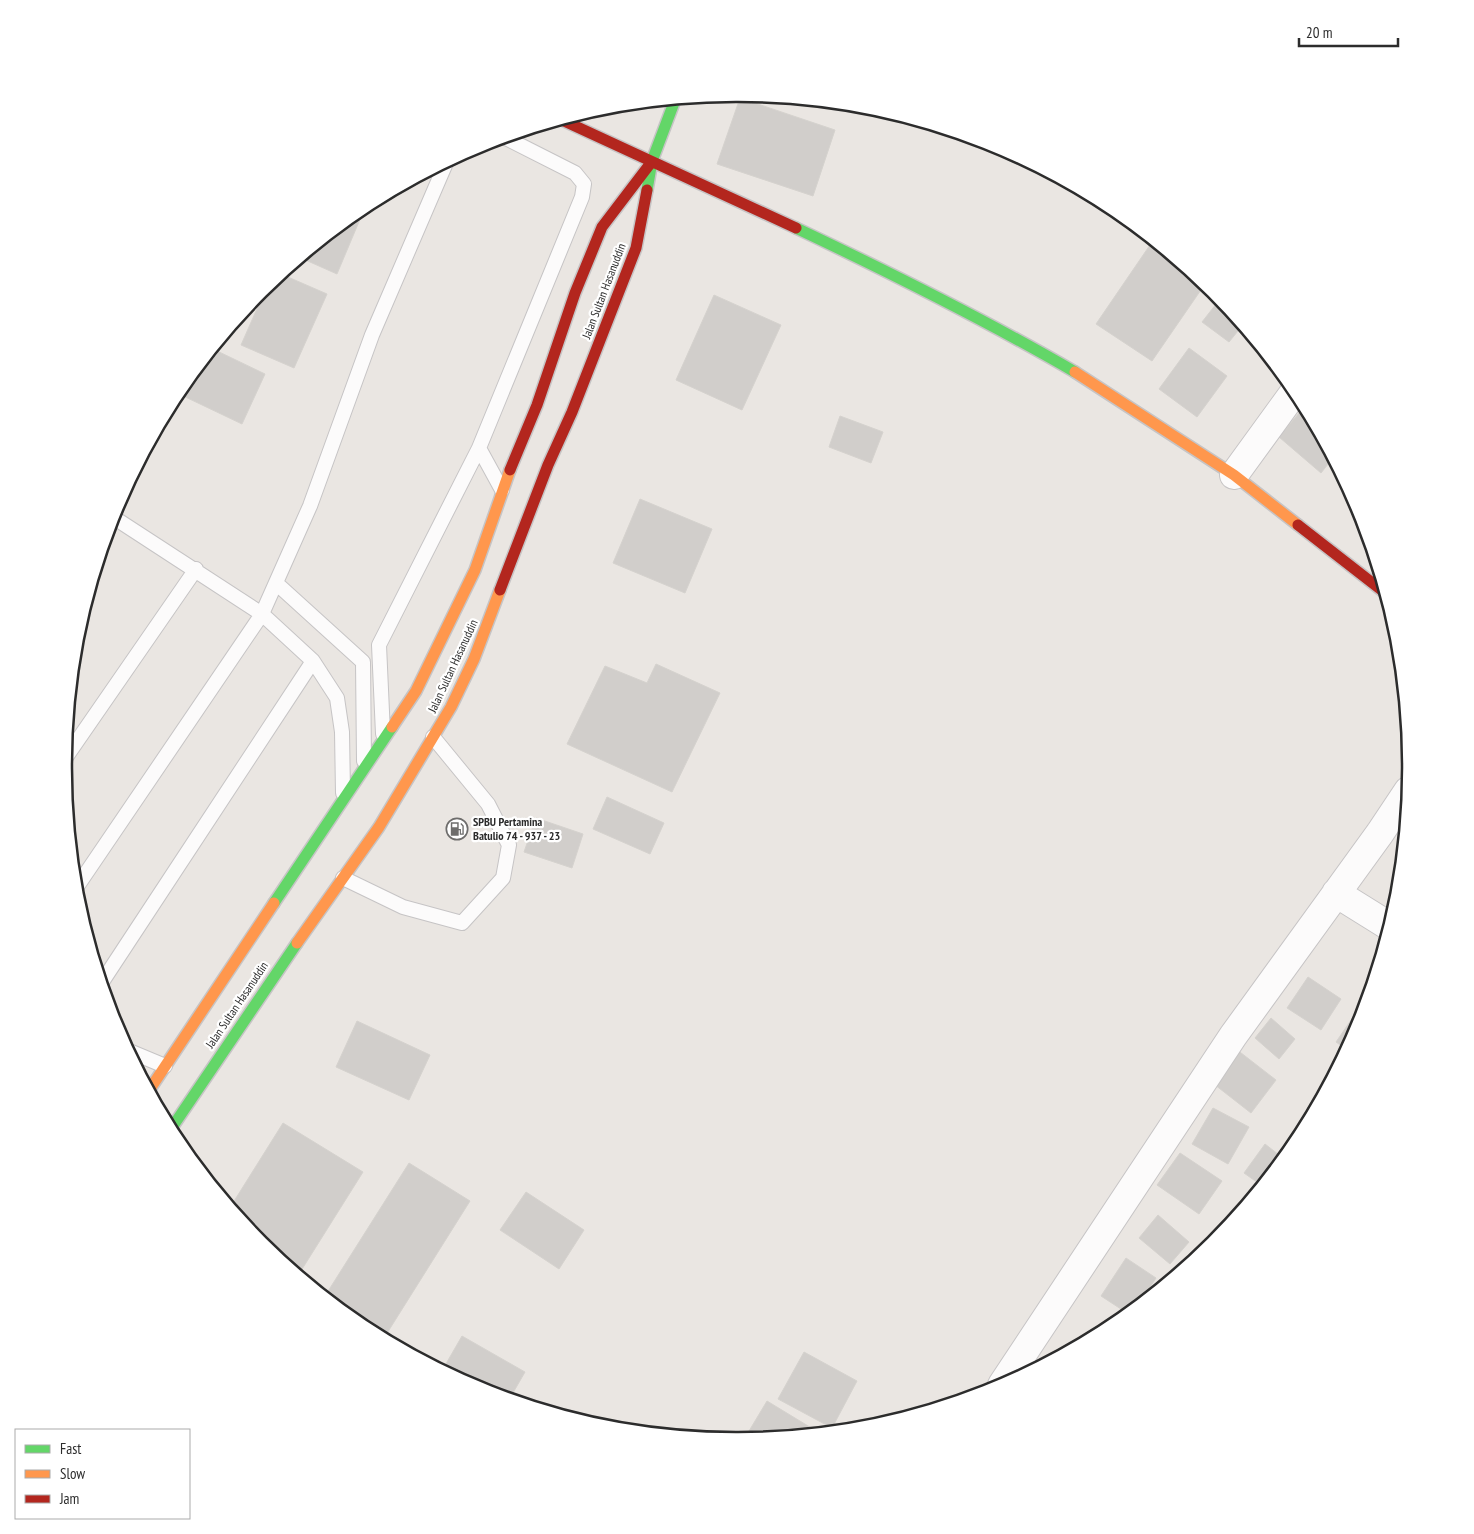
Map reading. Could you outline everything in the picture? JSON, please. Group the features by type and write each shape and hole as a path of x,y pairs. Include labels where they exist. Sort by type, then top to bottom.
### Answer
{"main road":[{"name":"Jalan Sultan Hasanuddin","path":"176,1122 250,1010 379,827 433,737 474,659 507,577 548,465 572,412 636,248 652,161 674,106"},
{"path":"570,124 892,273 1003,330 1090,381 1234,474 1376,586"},
{"name":"Jalan Sultan Hasanuddin","path":"154,1084 383,742 430,666 475,570 502,490 538,405 576,293 602,227 652,161"}],"street":[{"path":"1234,474 1290,398"},
{"path":"1010,1372 1233,1036 1400,802"},
{"path":"1336,893 1383,922"}],"lane":[{"path":"383,742 379,645 479,448 582,197 584,184 575,173 513,142"},
{"path":"82,879 262,614 310,506 372,335 442,171"},
{"path":"479,448 502,490"},
{"path":"120,521 196,569 262,614 313,661 336,698 342,732 343,802"},
{"path":"73,747 196,569"},
{"path":"276,583 363,662 364,769"},
{"path":"106,975 313,661"},
{"path":"343,878 403,907 462,923 504,878 509,845 488,804 433,737"},
{"path":"138,1054 165,1066"}],"building":[{"path":"739,102 754,103 835,130 813,196 717,164"},
{"path":"360,220 337,274 307,261"},
{"path":"1149,246 1200,291 1152,361 1096,324"},
{"path":"288,277 327,294 294,368 241,345 258,307"},
{"path":"714,295 781,325 742,410 676,380"},
{"path":"1215,305 1238,331 1229,342 1202,322"},
{"path":"1189,348 1227,376 1197,417 1159,389"},
{"path":"218,352 265,374 242,424 185,397"},
{"path":"1299,413 1328,464 1321,473 1279,437"},
{"path":"840,416 883,432 871,463 829,447"},
{"path":"640,499 712,529 685,593 613,563"},
{"path":"656,664 720,693 672,792 567,744 605,666 647,683"},
{"path":"607,797 664,823 650,854 593,829"},
{"path":"536,818 583,834 572,868 524,852"},
{"path":"1308,977 1341,999 1321,1030 1287,1008"},
{"path":"1271,1018 1295,1039 1279,1059 1255,1038"},
{"path":"1352,1019 1340,1045 1336,1042"},
{"path":"357,1021 430,1055 409,1100 336,1067"},
{"path":"1236,1049 1276,1080 1251,1113 1210,1081"},
{"path":"1213,1108 1249,1127 1228,1164 1192,1144"},
{"path":"283,1123 363,1172 302,1269 267,1237 234,1201"},
{"path":"1265,1144 1277,1154 1256,1182 1244,1173"},
{"path":"1180,1153 1222,1181 1199,1214 1157,1185"},
{"path":"409,1163 470,1201 388,1332 328,1291"},
{"path":"526,1192 584,1230 559,1269 500,1230"},
{"path":"1158,1215 1189,1242 1170,1264 1139,1238"},
{"path":"1126,1258 1156,1278 1150,1288 1121,1309 1101,1296"},
{"path":"462,1336 525,1372 513,1392 446,1364"},
{"path":"804,1352 857,1381 834,1424 827,1425 778,1399"},
{"path":"767,1401 810,1427 780,1430 749,1431"}],"traffic: fast":[{"path":"647,190 652,161 673,106"},
{"path":"796,228 937,297 1075,372"},
{"path":"274,903 392,727"},
{"path":"176,1122 297,943"}],"traffic: slow":[{"path":"1075,372 1234,475 1298,525"},
{"path":"392,727 416,691 475,570 510,470"},
{"path":"297,943 379,827 451,707 474,659 500,590"},
{"path":"154,1084 274,903"}],"traffic: jam":[{"path":"570,124 796,228"},
{"path":"510,470 537,405 575,293 602,227 650,164"},
{"path":"500,590 548,465 572,412 636,248 647,190"},
{"path":"1298,525 1376,586"}],"place":[{"name":"SPBU Pertamina Batulio 74 - 937 - 23","path":"457,829"}]}
